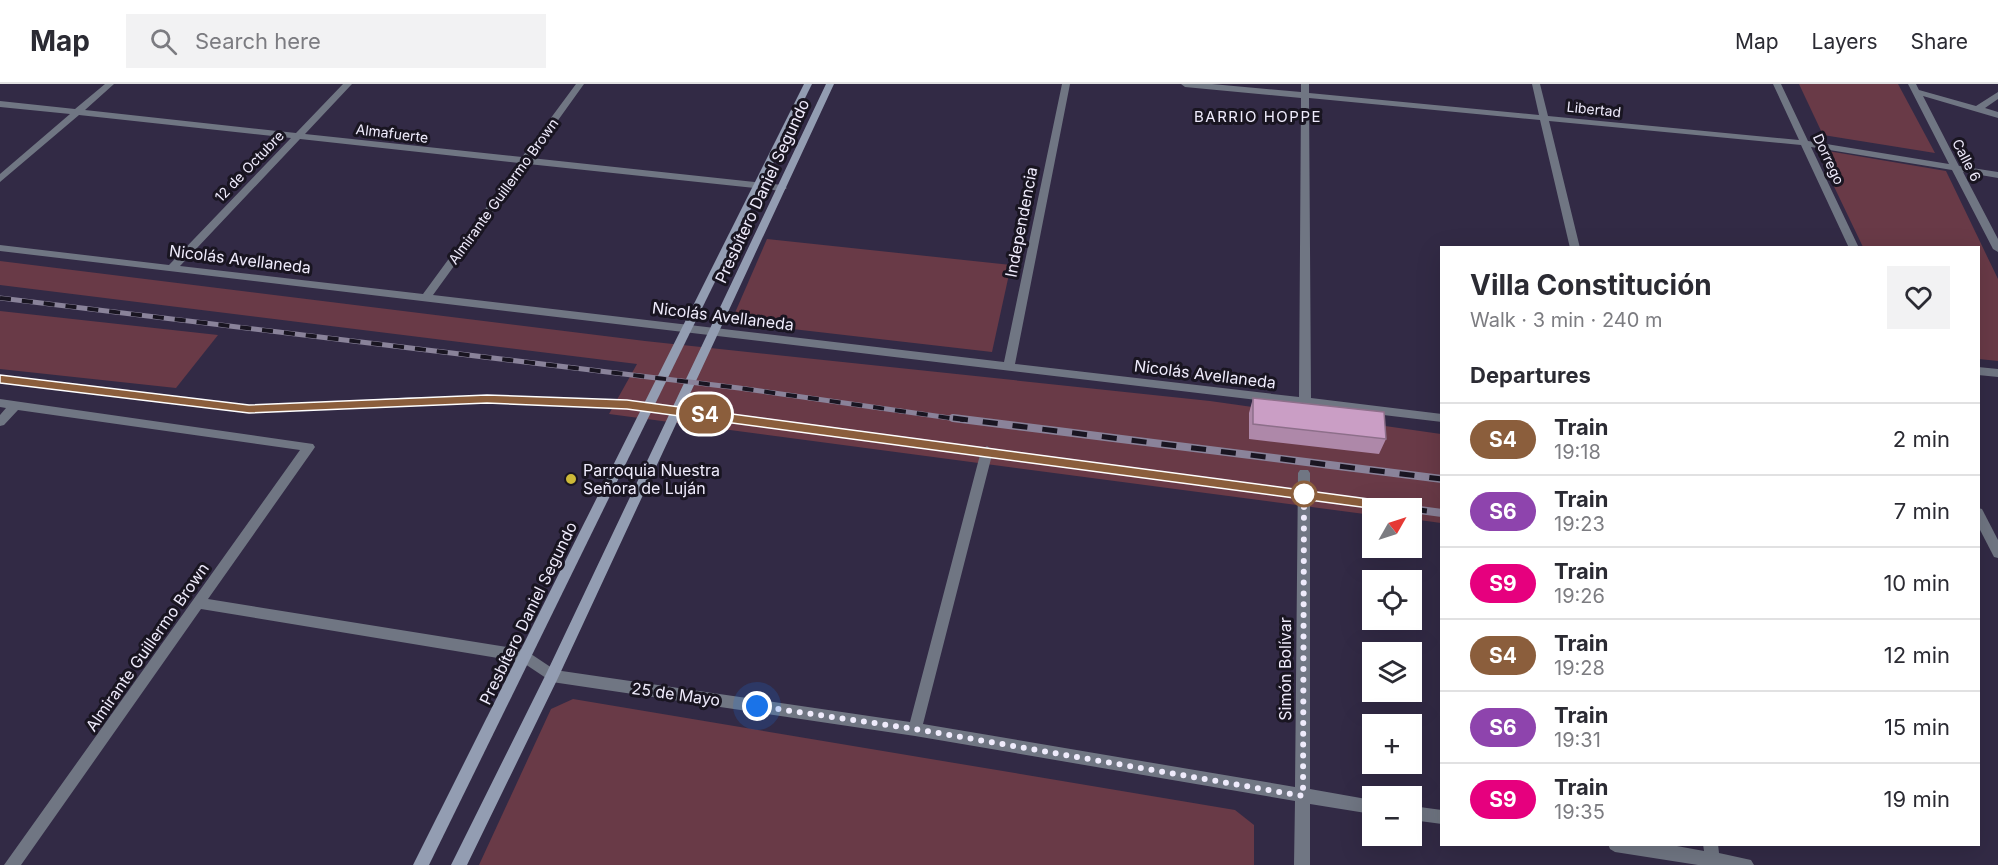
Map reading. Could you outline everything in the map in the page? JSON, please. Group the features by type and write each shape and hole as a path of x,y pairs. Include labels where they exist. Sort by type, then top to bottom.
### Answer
{"main road":[{"name":"Presbítero Daniel Segundo","path":"421,865 808,84"},
{"name":"Presbítero Daniel Segundo","path":"459,865 552,676 830,84"}],"street":[{"path":"0,179 110,84"},
{"name":"12 de Octubre","path":"172,268 348,84"},
{"name":"Almirante Guillermo Brown","path":"426,298 580,84"},
{"name":"Independencia","path":"1009,367 1066,84"},
{"name":"Libertad","path":"1185,84 1805,143 1998,175"},
{"path":"1305,84 1305,402"},
{"path":"1536,84 1575,246"},
{"name":"Dorrego","path":"1777,84 1853,246"},
{"path":"1914,88 1998,115"},
{"name":"Calle 6","path":"1914,88 1998,249"},
{"path":"1977,110 1998,95"},
{"name":"Almafuerte","path":"0,104 782,188"},
{"name":"Nicolás Avellaneda","path":"0,248 1440,418"},
{"path":"1980,371 1998,374"},
{"path":"0,404 15,406"},
{"path":"0,422 15,406"},
{"name":"Almirante Guillermo Brown","path":"12,865 309,447 15,406"},
{"path":"915,729 987,451"},
{"name":"Simón Bolívar","path":"1302,865 1304,473"},
{"path":"1980,517 1998,553"},
{"name":"25 de Mayo","path":"198,603 525,656 552,676 915,729 1362,805"},
{"path":"1422,814 1440,817"},
{"path":"1631,846 1712,856 1746,865"}],"shaded area":[{"path":"1799,84 1898,84 1935,153 1823,135"},
{"path":"1816,149 1946,171 1998,279 1998,361 1980,359 1980,246 1863,246"},
{"path":"767,239 1011,265 992,352 731,322"},
{"path":"0,261 645,341 1210,401 1440,434 1440,523 1422,520 1422,498 1362,498 1362,514 609,414 637,364 0,285"},
{"path":"0,311 218,335 176,388 0,369"},
{"path":"573,699 1235,810 1254,825 1254,865 479,865 551,709"}],"building":[{"path":"1253,398 1384,412 1386,439 1253,424"}],"railway":[{"path":"0,298 739,388 964,420"},
{"path":"0,379 249,409 407,400 487,399 627,404 745,420"},
{"path":"734,418 1362,502"},
{"path":"953,418 1440,479"},
{"path":"1422,510 1440,513"}],"train":[{"name":"S4","path":"0,379 249,409 407,400 487,399 627,404 1362,502"}],"place":[{"name":"Parroquia Nuestra Señora de Luján","path":"571,479"}],"district":[{"name":"BARRIO HOPPE","path":"1258,116"}],"route":[{"path":"757,706 915,729 1303,796 1304,494"}]}
